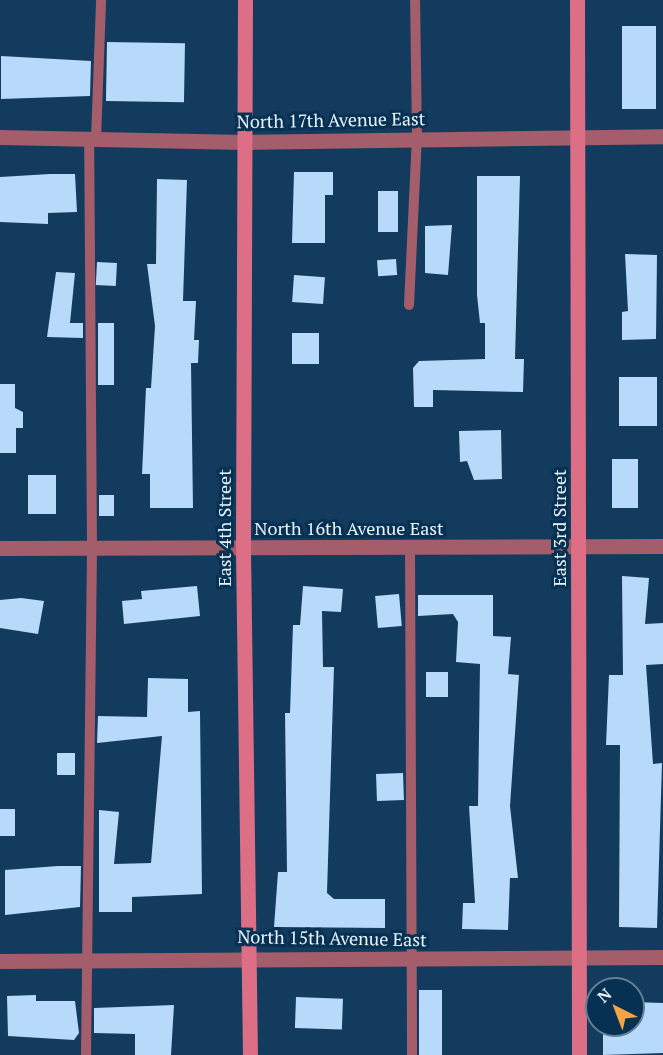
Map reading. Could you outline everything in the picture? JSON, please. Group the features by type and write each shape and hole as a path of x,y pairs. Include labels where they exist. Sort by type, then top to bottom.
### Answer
{"main road":[{"name":"East 4th Street","path":"245,0 243,549 250,1055"},
{"name":"East 3rd Street","path":"577,0 579,1055"}],"street":[{"name":"North 17th Avenue East","path":"0,136 244,142 663,136"},
{"name":"North 16th Avenue East","path":"0,548 663,546"},
{"name":"North 15th Avenue East","path":"0,961 248,956 580,960 663,957"}],"lane":[{"path":"86,1055 92,548 92,139 101,0"},
{"path":"409,305 417,138 415,0"},
{"path":"410,548 412,1055"}],"building":[{"path":"622,26 656,26 656,109 622,109"},
{"path":"107,42 185,43 184,102 106,101"},
{"path":"1,56 91,61 90,96 1,99"},
{"path":"294,172 333,172 333,195 325,195 325,243 292,243"},
{"path":"75,174 77,212 48,213 48,224 0,222 0,177"},
{"path":"477,176 520,176 515,359 524,359 523,392 433,390 433,407 414,407 413,368 419,361 485,359 485,323 480,323 477,295"},
{"path":"157,179 187,180 183,301 196,301 194,340 199,340 198,363 191,363 193,508 150,508 150,474 142,474 146,388 151,388 155,326 147,264 156,264"},
{"path":"378,191 398,191 398,232 378,232"},
{"path":"452,225 448,275 425,273 425,226"},
{"path":"625,254 657,255 656,339 622,340 622,312 628,311"},
{"path":"396,259 397,275 378,276 377,260"},
{"path":"97,262 117,263 116,286 96,285"},
{"path":"56,272 75,273 70,323 83,323 83,338 47,337"},
{"path":"294,275 325,277 323,304 292,302"},
{"path":"98,323 114,323 114,385 98,385"},
{"path":"292,333 319,333 319,364 292,364"},
{"path":"619,377 657,377 657,426 619,426"},
{"path":"0,384 15,384 15,408 23,412 23,428 16,428 16,453 0,453"},
{"path":"501,430 502,479 474,480 467,461 460,462 459,431"},
{"path":"612,459 638,459 638,508 612,508"},
{"path":"28,475 56,475 56,514 28,514"},
{"path":"99,495 114,495 114,516 99,516"},
{"path":"622,576 649,578 645,624 663,623 663,664 646,665 653,764 662,763 657,928 619,927 620,745 606,745 609,675 623,675"},
{"path":"197,586 200,616 124,624 122,601 142,599 141,591"},
{"path":"303,586 343,589 341,612 322,611 323,667 334,667 327,893 334,899 385,899 385,928 274,927 278,872 287,872 285,713 290,713 293,625 300,625"},
{"path":"399,594 402,626 378,628 375,596"},
{"path":"418,595 493,595 493,636 511,637 508,674 519,675 510,806 518,878 510,878 508,930 462,929 463,903 475,903 469,806 478,806 480,664 456,662 458,622 453,614 418,616"},
{"path":"21,598 44,601 38,634 0,628 0,600"},
{"path":"426,672 448,672 448,697 426,697"},
{"path":"148,678 188,679 188,712 200,711 202,894 132,897 132,912 99,912 99,810 119,812 114,864 151,863 162,736 97,743 98,716 147,717"},
{"path":"57,753 75,753 75,775 57,775"},
{"path":"403,773 404,800 377,801 376,774"},
{"path":"0,809 15,809 15,836 0,836"},
{"path":"81,866 80,907 5,915 5,870"},
{"path":"419,990 442,990 442,1055 419,1055"},
{"path":"36,995 36,1001 75,1001 79,1033 74,1040 8,1036 7,996"},
{"path":"296,997 343,999 342,1030 295,1028"},
{"path":"645,1002 663,1003 663,1053 603,1055 603,1037 645,1037"},
{"path":"174,1005 171,1055 135,1055 135,1034 94,1033 94,1008"}]}
